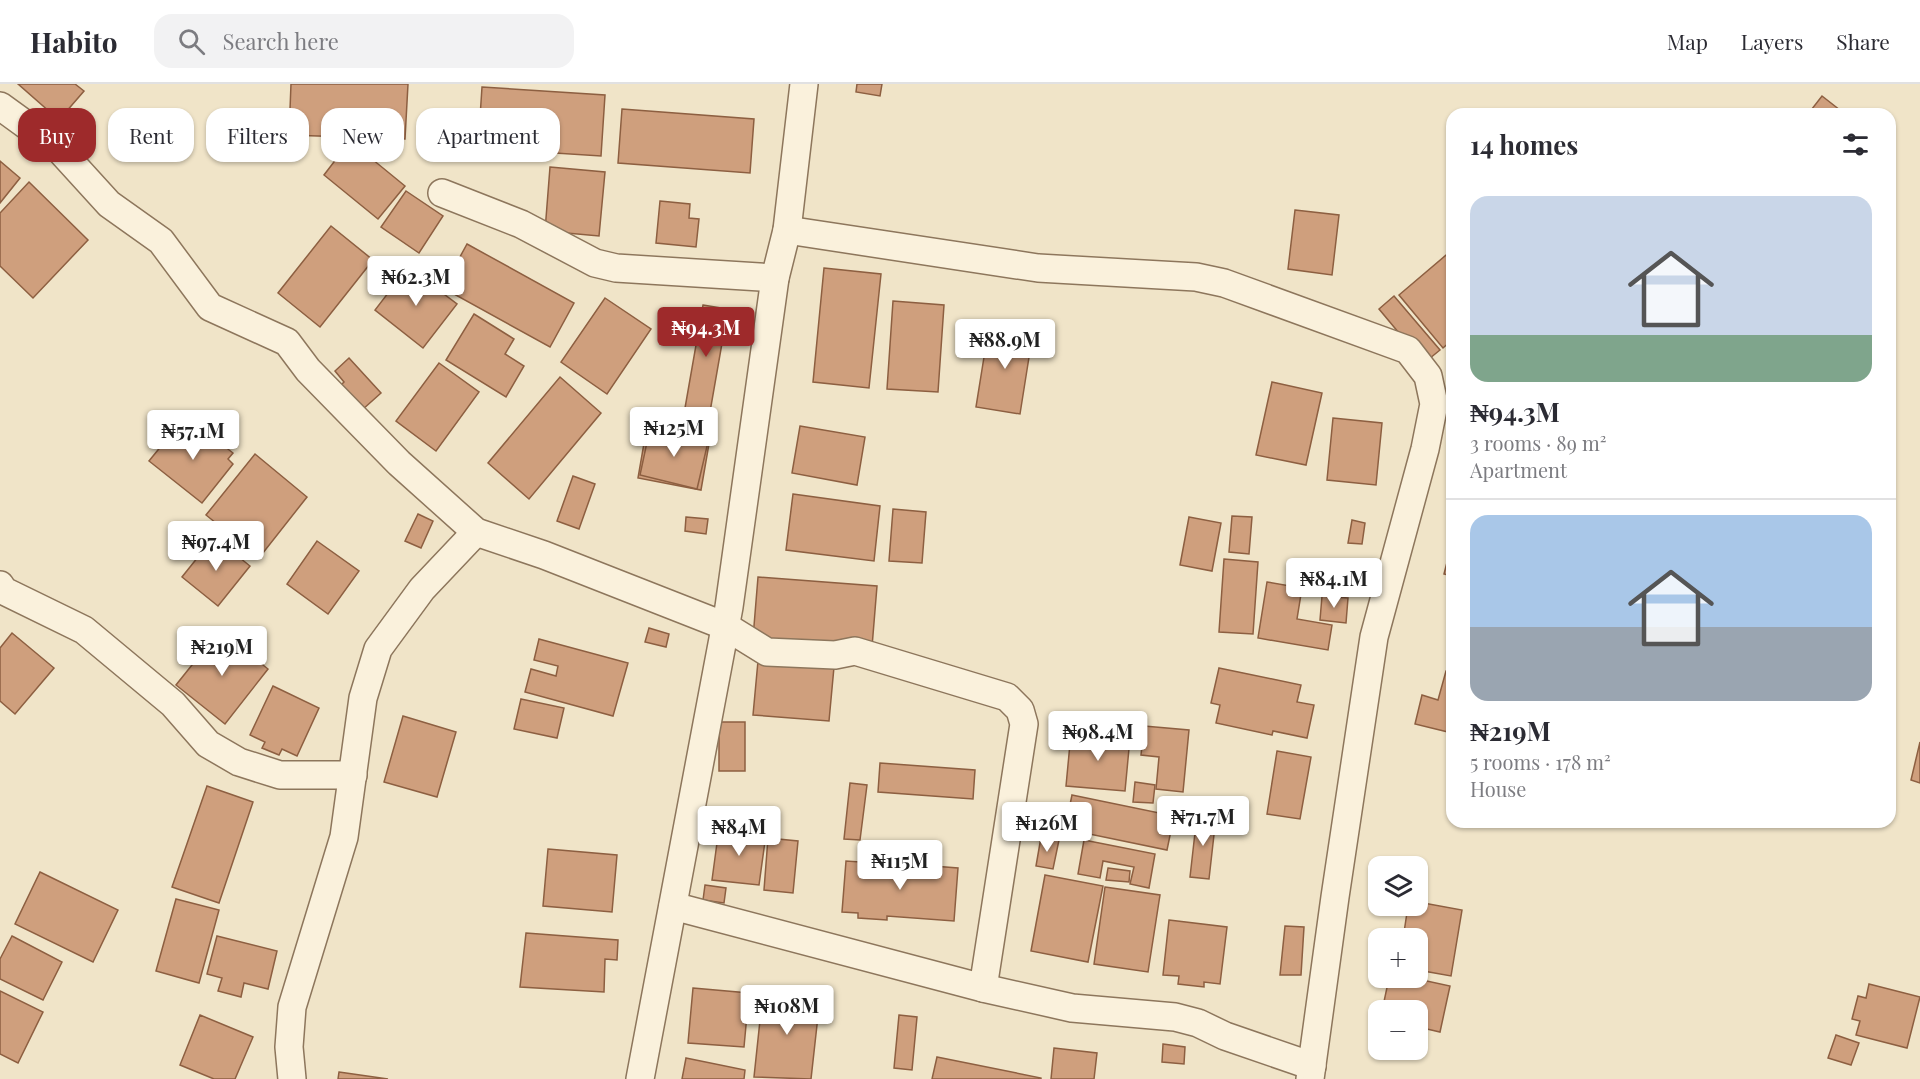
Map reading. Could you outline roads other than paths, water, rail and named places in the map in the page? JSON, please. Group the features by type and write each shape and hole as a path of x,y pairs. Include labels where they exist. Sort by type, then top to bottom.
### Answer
{"street":[{"path":"640,1079 725,626 775,278 787,230 804,84"},
{"path":"0,106 58,148 109,204 161,241 210,307 287,342 308,370 399,463 476,532 544,555 725,626 767,652 835,655 855,651 1007,697 1020,710 1024,724 983,988"},
{"path":"442,193 521,224 595,263 616,268 775,278"},
{"path":"673,906 983,988 1072,1008 1175,1017 1311,1073 1374,637 1425,449 1434,404 1428,376 1408,350 1224,283 1196,277 1038,268 787,230"},
{"path":"292,1079 289,1047 292,1006 344,837 363,698 378,649 422,589 476,532"},
{"path":"0,585 4,591 84,630 173,704 208,744 239,762 280,775 353,775"}]}
